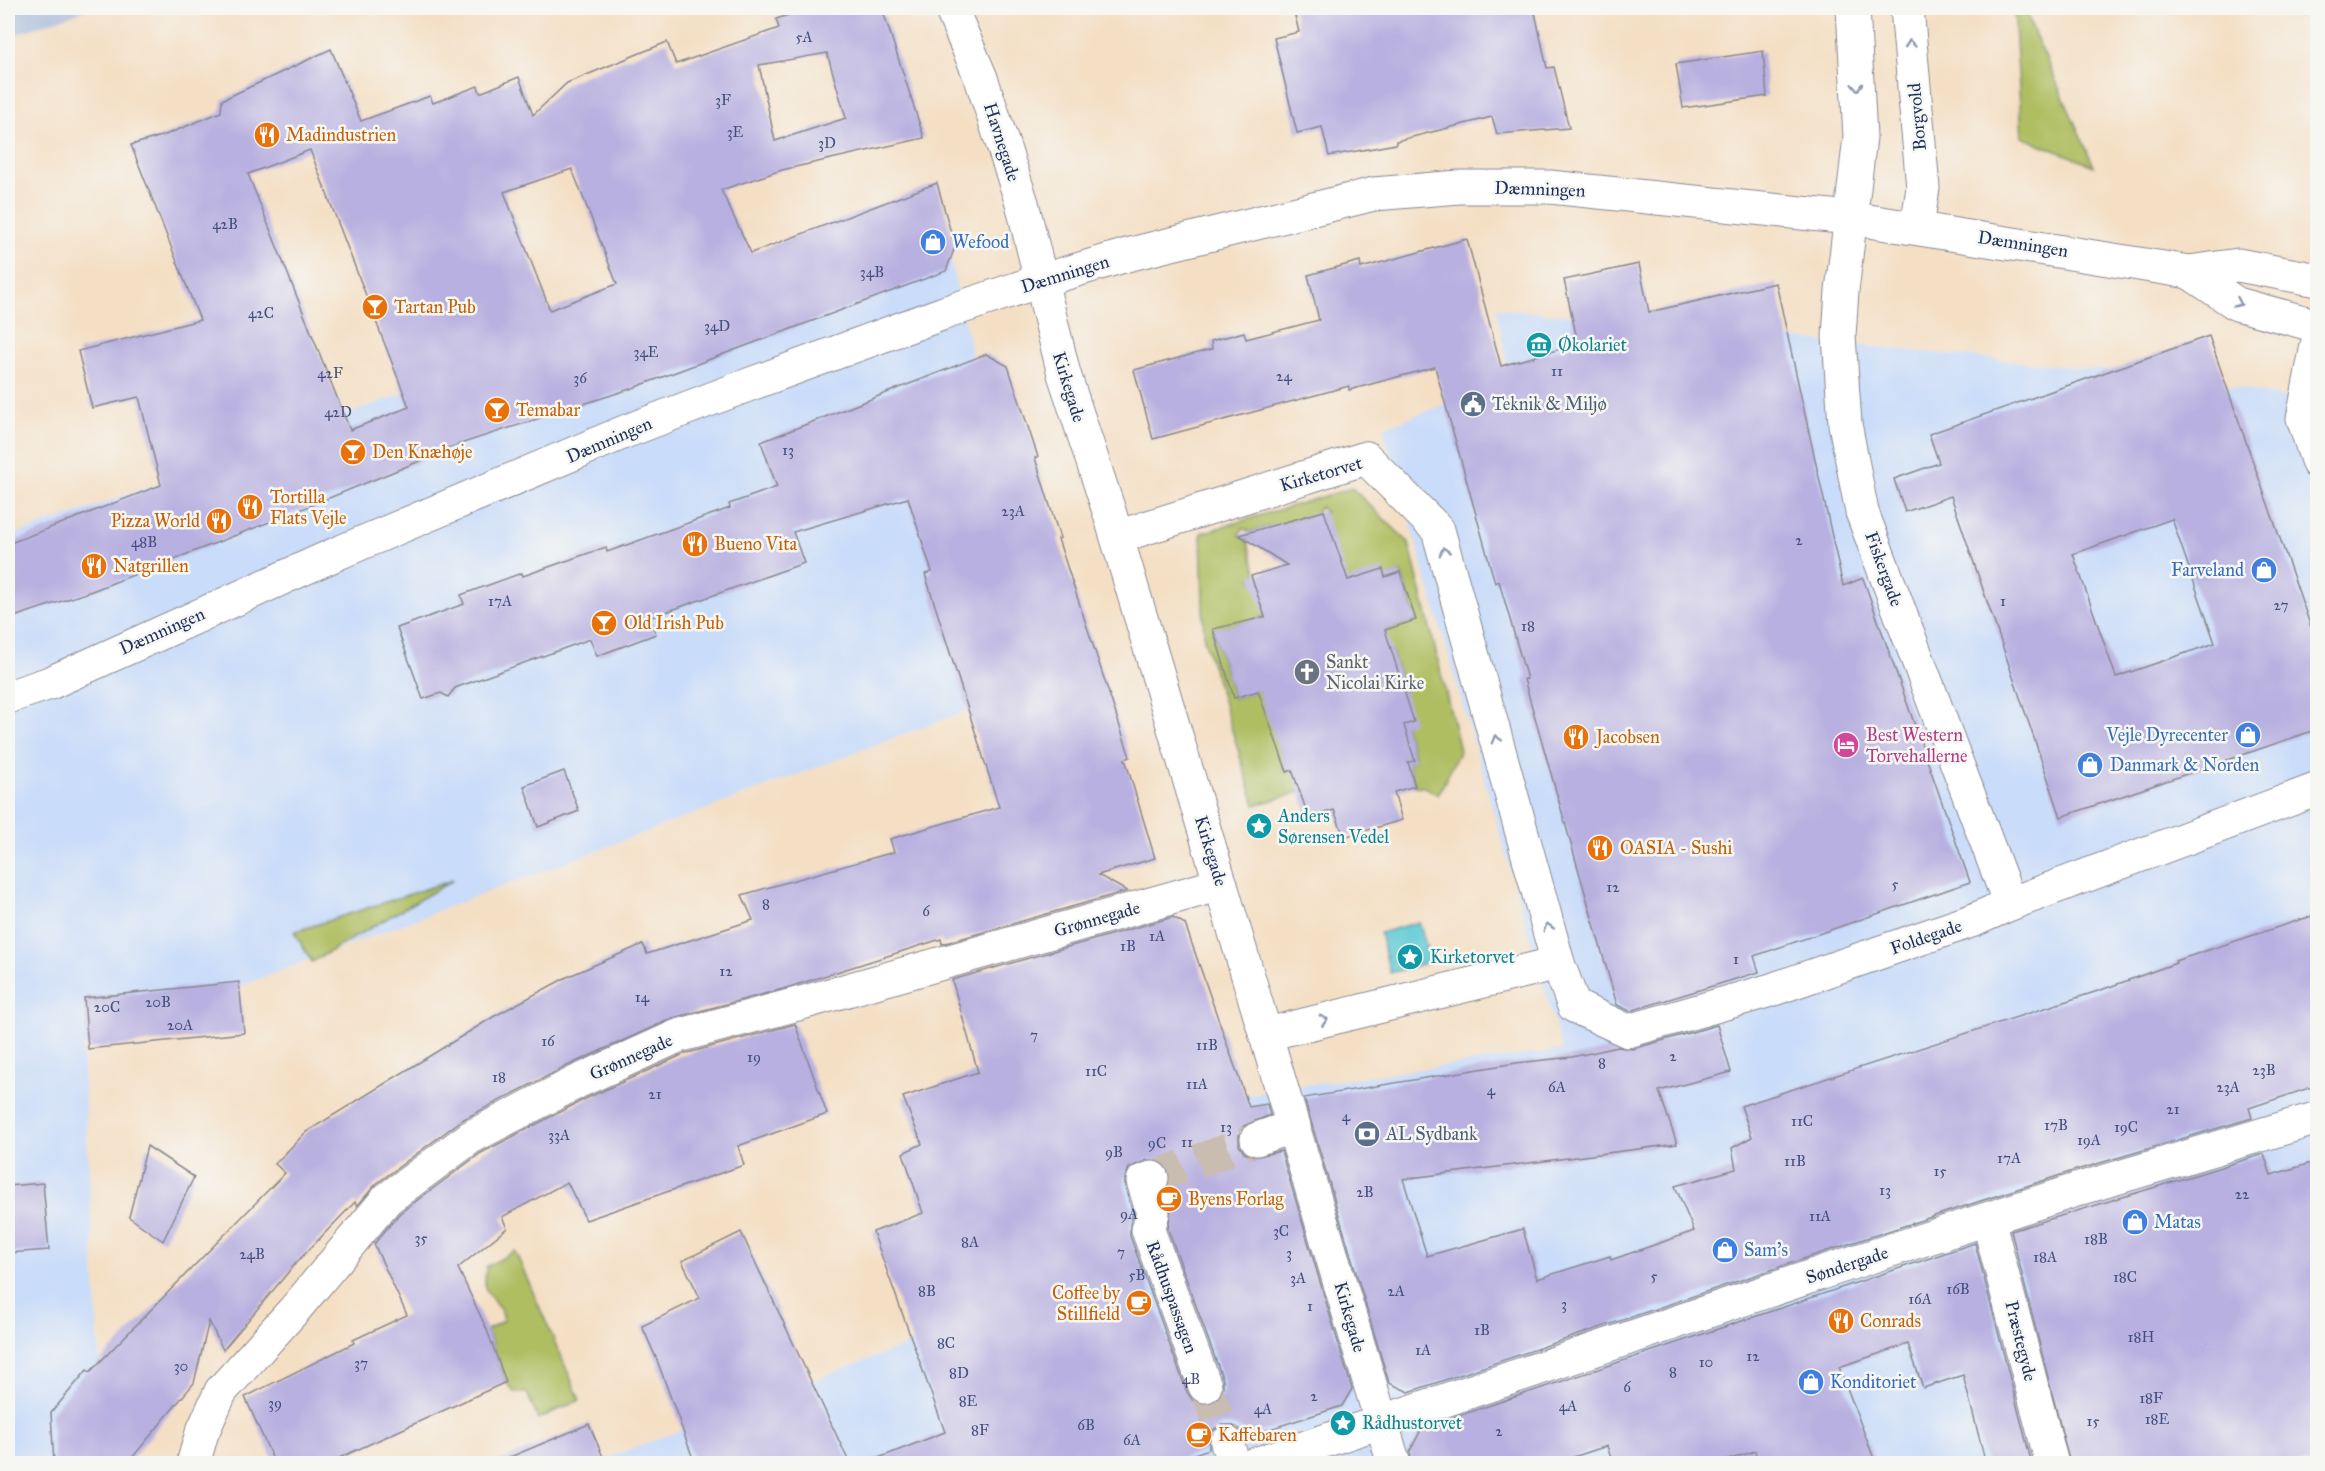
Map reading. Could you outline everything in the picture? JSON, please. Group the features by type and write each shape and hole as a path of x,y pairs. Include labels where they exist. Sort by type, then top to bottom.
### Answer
{"street":[{"name":"Havnegade","path":"951,8 981,78 1022,203 1040,280"},
{"path":"1850,218 1860,136 1853,8"},
{"name":"Borgvold","path":"1907,8 1923,188 1917,227"},
{"name":"Dæmningen","path":"8,697 50,683 338,553 627,431 944,313 1040,280 1127,255 1374,194 1423,188 1550,187 1850,218 2189,272 2238,265 2318,280"},
{"name":"Fiskergade","path":"1850,218 1839,336 1845,424 1862,512 2010,904"},
{"name":"Dæmningen","path":"2189,272 2237,304 2318,326"},
{"name":"Kirkegade","path":"1040,280 1064,374 1117,537 1267,1034 1381,1423"},
{"path":"2318,340 2303,418 2318,463"},
{"name":"Kirketorvet","path":"1117,537 1366,458 1438,530 1558,963"},
{"name":"Foldegade","path":"1558,963 1574,1006 1628,1031 1771,990 1974,920 2010,904 2318,789"},
{"name":"Grønnegade","path":"198,1448 221,1391 296,1308 387,1199 471,1137 578,1082 678,1036 1221,884"},
{"path":"1267,1034 1558,963"},
{"name":"Søndergade","path":"1256,1464 1833,1269 2079,1189 2318,1118"},
{"path":"1257,1139 1294,1126"},
{"name":"Rådhuspassagen","path":"1152,1178 1143,1181 1153,1213 1148,1230 1205,1386"},
{"name":"Præstegyde","path":"1988,1219 2052,1464"},
{"path":"1381,1423 1394,1464"}],"shaded area":[{"path":"8,8 92,8 8,37"},
{"path":"935,192 1047,680 82,1046 104,1444 152,1463 8,1463 8,537 251,451"},
{"path":"1496,308 2206,381 2317,404 2317,1463 2258,1383 2009,1464 591,1464 1035,1297 1004,1153 1275,1089 1562,1050 1383,428 1510,380"}],"green space":[{"path":"2014,8 2027,8 2030,23 2094,166 2022,137"},
{"path":"1352,488 1409,543 1460,750 1438,795 1425,787 1415,786 1408,762 1415,760 1404,725 1404,689 1392,652 1376,633 1416,620 1401,572 1351,591 1322,518 1326,512 1320,507 1315,514 1250,532 1243,528 1239,535 1247,540 1257,575 1251,577 1253,582 1258,581 1268,616 1213,630 1234,698 1267,688 1291,763 1283,766 1286,772 1293,770 1300,792 1255,805 1204,639 1201,533"},
{"path":"453,880 312,962 294,932"},
{"path":"515,1251 580,1400 538,1419 527,1393 514,1392 506,1382 487,1330 504,1320 485,1287 486,1267"}],"water":[{"path":"1419,922 1431,962 1390,973 1380,933"}],"building":[{"path":"810,8 882,8 924,138 782,170 721,190 751,253 937,183 955,247 946,271 633,388 426,455 427,458 280,518 92,591 8,619 8,544 161,485 139,397 92,408 78,351 200,320 131,145 165,135 221,112 222,100 331,49 361,121 430,96 433,103 478,86 480,93 519,77 533,115 567,83 667,42 676,64 779,28 776,19","holes":["827,53 846,118 775,141 759,65","310,150 409,407 350,430 248,174","572,169 617,284 550,310 504,192"]},
{"path":"1293,8 1534,8 1547,68 1554,67 1569,128 1497,134 1492,117 1396,141 1396,144 1329,156 1322,127 1297,133 1274,38 1299,32"},
{"path":"1763,51 1767,96 1683,108 1676,64"},
{"path":"1467,239 1501,366 1578,344 1564,280 1639,264 1649,312 1776,283 1843,586 1863,578 1970,882 1754,956 1759,972 1630,1011 1617,1005 1524,679 1527,679 1499,581 1495,583 1435,367 1349,390 1349,386 1153,439 1134,370 1212,349 1211,341 1244,332 1246,339 1319,320 1308,275 1360,261 1361,268"},
{"path":"2209,336 2318,647 2318,729 2061,817 1951,496 1905,512 1894,479 1939,463 1929,434","holes":["2172,519 2215,643 2116,677 2073,554"]},
{"path":"986,354 1008,366 1038,457 1035,458 1060,538 1058,539 1130,757 1125,759 1155,858 1098,875 1127,891 942,944 941,939 783,989 673,1018 569,1065 462,1120 376,1184 357,1206 355,1202 296,1263 223,1350 209,1321 194,1383 127,1464 54,1464 51,1413 87,1370 90,1372 285,1173 275,1164 306,1132 493,1017 567,977 643,944 647,954 753,920 742,895 894,852 890,839 999,807 925,574 932,572 908,498 793,532 804,563 649,618 656,634 597,656 590,639 455,688 448,697 441,693 423,699 397,628 464,604 461,595 606,547 607,552 730,508 729,504 777,487 761,442"},
{"name":"Sankt Nicolai Kirke","path":"1324,511 1348,580 1383,569 1385,577 1400,572 1416,620 1385,630 1414,722 1404,725 1415,761 1408,762 1415,786 1394,792 1402,820 1344,837 1334,810 1309,818 1292,770 1287,772 1258,691 1234,698 1213,629 1265,617 1251,576 1287,565 1239,535"},
{"path":"564,771 579,811 538,827 524,786"},
{"path":"2318,914 2318,1085 2249,1108 2252,1118 2073,1171 1409,1392 1389,1383 1304,1098 1516,1063 1572,1057 1618,1047 1633,1049 1717,1025 1731,1072 1659,1091 1677,1144 1403,1179 1427,1256 1523,1229 1537,1279 1610,1256 1611,1260 1694,1231 1675,1186 1736,1169 1732,1148 1752,1137 1741,1106 2101,990 2176,963 2175,961"},
{"path":"1173,917 1185,924 1249,1107 1267,1104 1270,1115 1243,1126 1239,1135 1239,1145 1244,1153 1254,1157 1281,1151 1352,1389 1342,1406 1245,1437 1240,1429 1231,1425 1221,1425 1213,1430 1209,1439 1209,1449 1165,1464 872,1464 871,1461 945,1432 873,1232 923,1213 903,1153 922,1144 903,1097 978,1072 952,980","holes":["1147,1160 1155,1160 1164,1164 1170,1173 1170,1182 1166,1191 1171,1208 1168,1229 1223,1380 1220,1398 1211,1404 1193,1401 1187,1392 1130,1236 1133,1213 1125,1187 1125,1178 1129,1168"]},
{"path":"239,982 244,1033 88,1049 84,998"},
{"path":"795,1024 827,1114 738,1146 744,1165 586,1220 567,1182 502,1217 507,1228 458,1268 487,1330 506,1382 326,1464 275,1464 245,1397 354,1343 353,1340 407,1315 374,1244 400,1213 481,1153 585,1099 684,1054"},
{"path":"147,1146 194,1177 163,1241 129,1217"},
{"path":"2264,1154 2271,1175 2318,1161 2318,1464 2070,1464 2011,1231"},
{"path":"43,1183 49,1250 8,1253 8,1186"},
{"path":"741,1232 850,1464 695,1464 657,1360 642,1326 700,1298 682,1261"},
{"path":"1975,1243 2032,1464 1986,1464 1963,1375 1923,1388 1908,1344 1839,1367 1876,1464 1758,1464 1755,1451 1716,1464 1613,1464 1607,1446 1552,1464 1412,1464 1410,1451 1422,1428"},
{"path":"589,1424 606,1464 496,1464 496,1463"}],"tunnel":[{"path":"1152,1178 1257,1139"},
{"path":"1205,1386 1227,1443"}],"place":[{"name":"Madindustrien","path":"267,135"},
{"name":"Wefood","path":"933,242"},
{"name":"Tartan Pub","path":"375,307"},
{"name":"Økolariet","path":"1539,345"},
{"name":"Teknik & Miljø","path":"1473,404"},
{"name":"Temabar","path":"497,410"},
{"name":"Den Knæhøje","path":"353,452"},
{"name":"Tortilla Flats Vejle","path":"250,507"},
{"name":"Pizza World","path":"219,521"},
{"name":"Bueno Vita","path":"695,544"},
{"name":"Natgrillen","path":"94,566"},
{"name":"Farveland","path":"2264,570"},
{"name":"Old Irish Pub","path":"604,623"},
{"name":"Sankt Nicolai Kirke","path":"1307,672"},
{"name":"Vejle Dyrecenter","path":"2248,735"},
{"name":"Jacobsen","path":"1576,737"},
{"name":"Best Western Torvehallerne","path":"1846,745"},
{"name":"Danmark & Norden","path":"2090,765"},
{"name":"Anders Sørensen Vedel","path":"1259,826"},
{"name":"OASIA - Sushi","path":"1600,848"},
{"name":"Kirketorvet","path":"1410,957"},
{"name":"AL Sydbank","path":"1367,1134"},
{"name":"Byens Forlag","path":"1169,1199"},
{"name":"Matas","path":"2135,1222"},
{"name":"Sam's","path":"1725,1250"},
{"name":"Coffee by Stillfield","path":"1139,1303"},
{"name":"Conrads","path":"1841,1321"},
{"name":"Konditoriet","path":"1811,1382"},
{"name":"Rådhustorvet","path":"1343,1423"},
{"name":"Kaffebaren","path":"1199,1435"}]}
